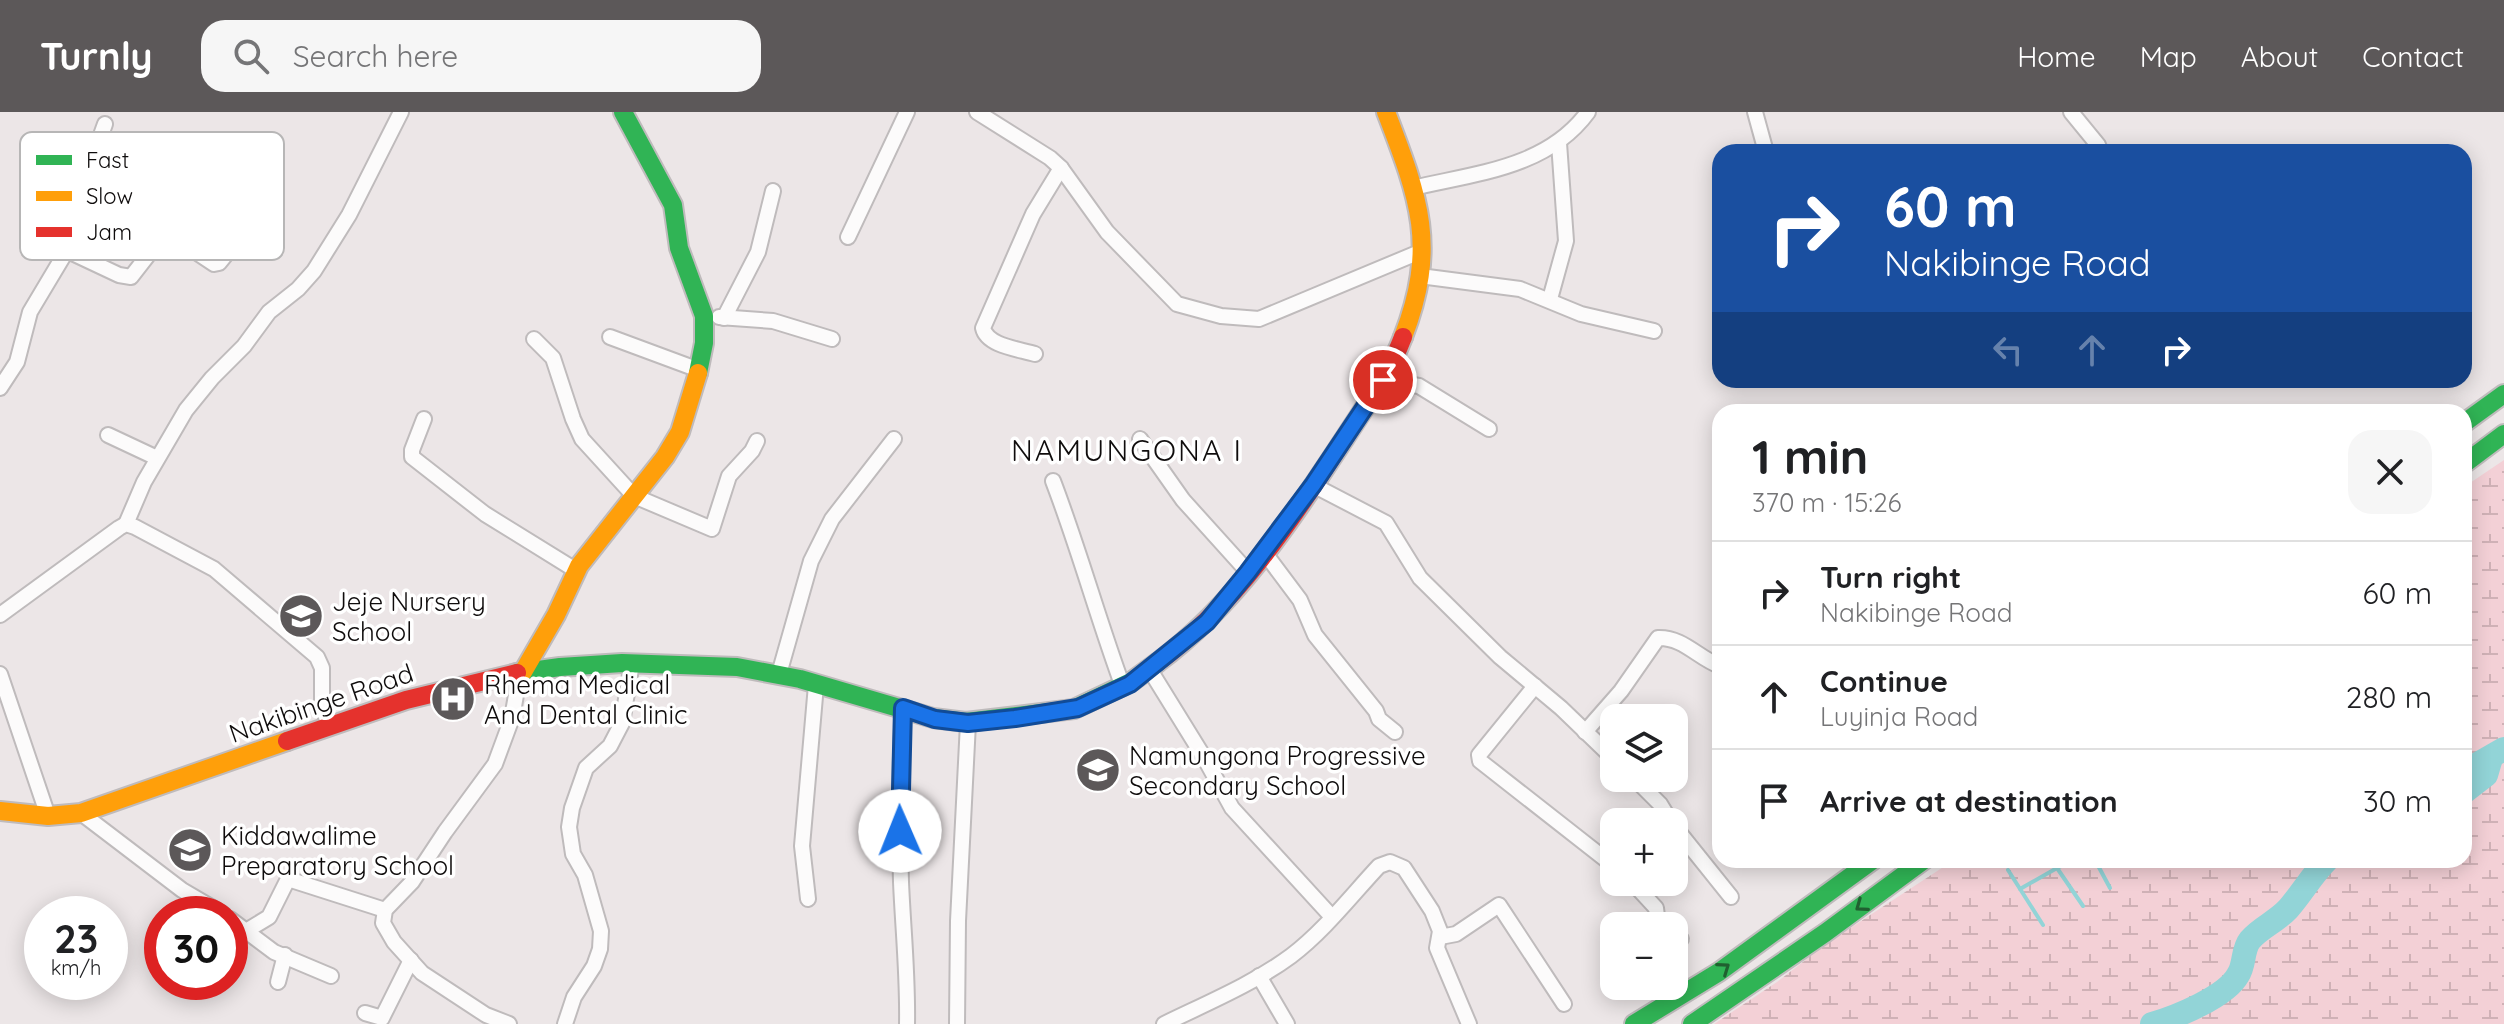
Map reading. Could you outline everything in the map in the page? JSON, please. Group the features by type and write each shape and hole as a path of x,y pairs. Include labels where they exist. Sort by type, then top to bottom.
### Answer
{"main road":[{"path":"522,672 556,615 577,571 665,457 680,432 704,343 704,316 679,248 673,205 623,112"},
{"name":"Nakibinge Road","path":"0,811 48,816 81,813 397,701 522,672 632,663 731,668 779,674 935,719 968,723 1078,708 1123,687 1150,670 1207,622 1313,485 1391,367 1405,332 1420,276 1422,251 1420,210 1386,112"},
{"path":"2472,417 2504,394"},
{"path":"2472,458 2504,434"},
{"path":"1634,1024 1719,972 1862,868"},
{"path":"1692,1024 1913,868"}],"street":[{"path":"0,615 126,524 157,458 186,410 244,346 269,312 298,289 314,271 349,215 401,112"},
{"path":"848,237 907,112"},
{"path":"977,112 999,117 1061,168 1107,232 1177,304 1221,316 1259,319 1422,251"},
{"path":"1413,188 1529,160 1559,143 1588,112"},
{"path":"1755,112 1764,144"},
{"path":"2071,112 2097,144"},
{"path":"102,132 105,124"},
{"path":"1550,299 1566,241 1559,143"},
{"path":"1035,354 990,340 983,333 983,328 1033,214 1061,168"},
{"path":"724,318 758,252 773,191"},
{"path":"0,388 17,362 30,312 60,260"},
{"path":"87,260 119,275 131,277 144,260"},
{"path":"1420,276 1520,289 1581,314 1654,331"},
{"path":"704,316 773,321 832,339"},
{"path":"610,337 699,370"},
{"path":"534,339 553,358 582,439 634,496 712,529 729,476 757,441"},
{"path":"1383,380 1419,386 1489,429"},
{"path":"424,419 412,457 485,514 577,571"},
{"path":"108,435 157,458"},
{"path":"779,674 811,561 832,519 894,439"},
{"path":"1140,439 1183,500 1248,572"},
{"path":"1053,481 1123,687"},
{"path":"1313,485 1386,523 1420,578 1500,657 1600,746"},
{"path":"126,524 214,569 307,647 322,668 322,706 329,725"},
{"path":"1264,552 1300,600 1315,635 1376,711 1379,719 1395,732"},
{"path":"1585,732 1621,691 1658,638 1680,643 1712,663"},
{"path":"565,1024 574,997 594,966 600,949 601,931 585,875 573,854 569,827 572,808 586,768 610,746 622,723 632,663"},
{"path":"1150,670 1232,808 1332,917"},
{"path":"509,1024 486,1015 422,973 394,942 383,923 385,910 412,882 495,764 512,718 522,672"},
{"path":"0,674 48,816"},
{"path":"808,899 802,846 816,685"},
{"path":"1535,686 1479,755 1480,761 1600,855"},
{"path":"903,708 900,785 907,1024"},
{"path":"957,1024 958,921 968,723"},
{"path":"1648,792 1662,808"},
{"path":"81,813 192,896"},
{"path":"1688,844 1731,897"},
{"path":"1164,1024 1259,976 1293,954 1379,866 1394,862 1404,868 1439,925 1437,948 1469,1024"},
{"path":"248,930 269,917 288,879 385,910"},
{"path":"1645,896 1656,912"},
{"path":"1440,937 1456,934 1499,905 1564,1004"},
{"path":"248,932 274,952 331,976"},
{"path":"278,982 285,955"},
{"path":"365,1013 382,1018 411,960"},
{"path":"1259,976 1287,1024"}],"green space":[{"path":"2504,460 2504,742 2480,759 2483,766 2490,770 2504,756 2504,1024 1714,1024 1777,982 1826,944 1942,868 2472,868 2472,482","holes":["2252,939 2247,964 2236,983 2221,992 2234,978 2242,954"]}],"water":[{"path":"2504,742 2504,756 2490,770 2472,762 2472,756 2486,756"},
{"path":"2253,937 2241,977 2218,994 2234,978 2242,954"}],"waterway":[{"path":"2472,767 2504,749"},
{"path":"2472,786 2486,775 2491,758"},
{"path":"2020,889 2057,868 2083,906"},
{"path":"2099,868 2110,888"},
{"path":"2152,1024 2200,1005 2232,983 2240,971 2250,940 2288,909 2320,868"},
{"path":"2008,870 2043,925"}],"traffic: fast":[{"path":"623,112 673,205 679,248 704,316 704,343 698,373"},
{"path":"2472,417 2504,394"},
{"path":"2472,458 2504,434"},
{"path":"517,673 622,663 737,667 800,679 933,718 966,722 1074,709 1131,682 1157,663"},
{"path":"1634,1024 1719,972 1862,868"},
{"path":"1692,1024 1913,868"}],"traffic: slow":[{"path":"1386,112 1415,197 1422,248 1414,305 1403,337"},
{"path":"523,672 556,615 579,566 665,457 680,432 698,373"},
{"path":"0,811 48,816 81,813 287,741"}],"traffic: jam":[{"path":"1157,663 1212,615 1261,559 1369,401 1403,337"},
{"path":"287,741 406,700 517,673"}],"place":[{"name":"Jeje Nursery School","path":"301,616"},
{"name":"Rhema Medical And Dental Clinic","path":"453,699"},
{"name":"Namungona Progressive Secondary School","path":"1098,770"},
{"name":"Kiddawalime Preparatory School","path":"190,850"}],"district":[{"name":"NAMUNGONA I","path":"1127,450"}],"route":[{"path":"900,831 903,708 935,719 968,723 1078,708 1130,684 1207,622 1286,523 1383,380"}]}
